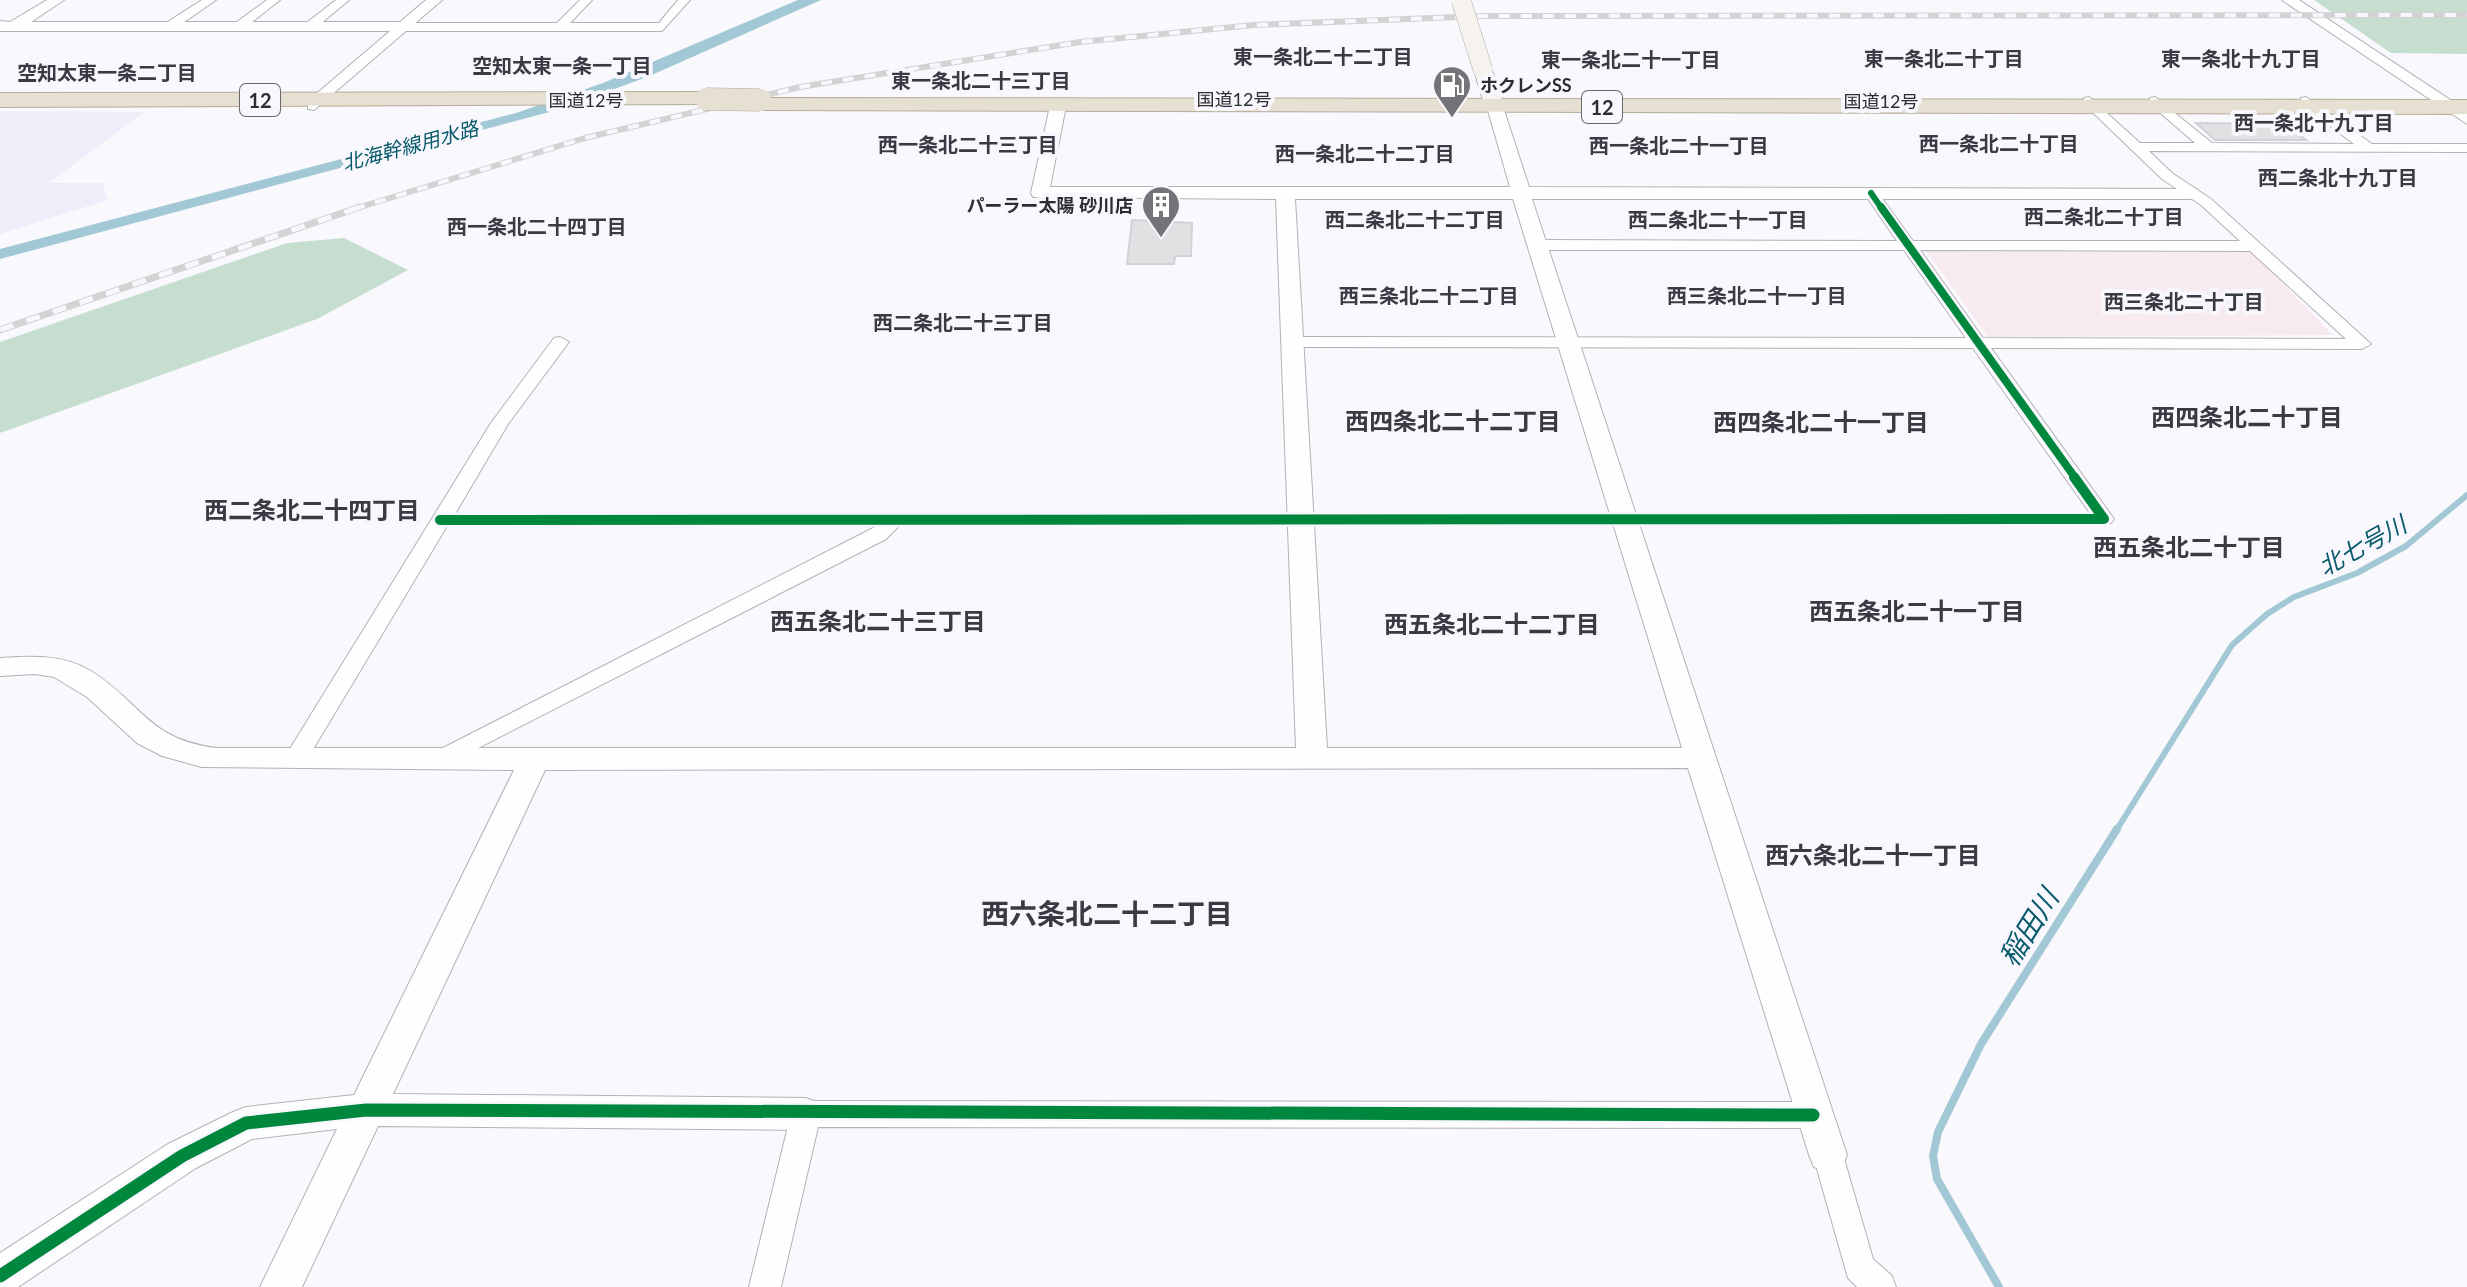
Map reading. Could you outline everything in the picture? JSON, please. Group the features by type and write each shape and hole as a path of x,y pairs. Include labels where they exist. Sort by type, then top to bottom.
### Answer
{"highway":[{"name":"国道12号","path":"598,103 706,99 2458,107"},
{"name":"国道12号","path":"0,102 1058,106 1494,103"}],"main road":[{"path":"1461,0 1494,103"}],"street":[{"path":"4,29 57,0"},
{"path":"170,26 210,0"},
{"path":"238,27 274,0"},
{"path":"309,27 343,0"},
{"path":"317,102 435,0"},
{"path":"560,27 586,0"},
{"path":"4,29 170,26 662,27 684,0"},
{"path":"2289,0 2458,107"},
{"path":"1494,103 1567,344 1828,1155 1859,1267 1880,1287"},
{"path":"1290,342 2362,344 2206,202 2190,193 2136,147 2092,104"},
{"path":"2158,104 2208,147"},
{"path":"2310,104 2369,148"},
{"path":"1058,106 1040,193 2190,193"},
{"path":"2136,147 2467,148"},
{"path":"1285,193 1312,759"},
{"path":"440,520 2104,519 1871,193"},
{"path":"1536,245 2255,246"},
{"path":"295,760 500,423 560,342"},
{"path":"443,758 879,535 894,519"},
{"path":"0,667 41,663 81,674 144,736 176,751 295,760 1700,758"},
{"path":"281,1287 535,759"},
{"path":"0,1276 182,1156 246,1123 366,1110 806,1114 1813,1115"},
{"path":"765,1287 806,1114"}],"shaded area":[{"path":"0,111 144,112 49,183 102,183 108,200 0,234"},
{"path":"2271,169 2363,169 2378,180 2285,181"},
{"path":"2247,248 2333,335 1988,337 1925,249"}],"green space":[{"path":"2314,0 2467,0 2467,54 2391,53"},
{"path":"344,238 408,270 317,319 0,433 0,342 287,243"}],"water":[{"name":"北海幹線用水路","path":"798,0 821,0 647,77 557,110 0,259 0,249 516,113 603,83"}],"building":[{"path":"2196,123 2286,124 2306,140 2215,140"},
{"name":"パーラー太陽 砂川店","path":"1132,220 1192,223 1191,256 1175,256 1174,264 1127,264"}],"waterway":[{"name":"稲田川","path":"2116,831 2232,645 2267,614 2294,597 2357,573 2406,546 2467,495"},
{"name":"稲田川","path":"1999,1287 1937,1179 1933,1156 1938,1132 1981,1044 2117,829"}],"railway":[{"path":"355,209 585,138 800,87 1080,42 1254,25 1484,16 2467,15"},
{"path":"355,209 360,207"},
{"path":"0,330 355,209"}],"cycle path":[{"path":"440,520 2104,519 1871,193"},
{"path":"0,1276 182,1156 246,1123 366,1110 1813,1115"}],"place":[{"name":"ホクレンSS","path":"1452,119"},
{"name":"パーラー太陽 砂川店","path":"1161,239"}],"district":[{"name":"東一条北二十二丁目","path":"1323,56"},
{"name":"東一条北二十丁目","path":"1944,58"},
{"name":"東一条北十九丁目","path":"2241,58"},
{"name":"東一条北二十一丁目","path":"1631,59"},
{"name":"空知太東一条一丁目","path":"562,65"},
{"name":"空知太東一条二丁目","path":"107,72"},
{"name":"東一条北二十三丁目","path":"981,80"},
{"name":"西一条北十九丁目","path":"2314,122"},
{"name":"西一条北二十丁目","path":"1999,143"},
{"name":"西一条北二十三丁目","path":"968,144"},
{"name":"西一条北二十一丁目","path":"1679,145"},
{"name":"西一条北二十二丁目","path":"1365,153"},
{"name":"西二条北十九丁目","path":"2338,177"},
{"name":"西二条北二十丁目","path":"2104,216"},
{"name":"西二条北二十二丁目","path":"1415,219"},
{"name":"西二条北二十一丁目","path":"1718,219"},
{"name":"西一条北二十四丁目","path":"537,226"},
{"name":"西三条北二十二丁目","path":"1429,295"},
{"name":"西三条北二十一丁目","path":"1757,295"},
{"name":"西三条北二十丁目","path":"2184,301"},
{"name":"西二条北二十三丁目","path":"963,322"},
{"name":"西四条北二十丁目","path":"2247,416"},
{"name":"西四条北二十二丁目","path":"1453,420"},
{"name":"西四条北二十一丁目","path":"1821,421"},
{"name":"西二条北二十四丁目","path":"312,509"},
{"name":"西五条北二十丁目","path":"2189,546"},
{"name":"西五条北二十一丁目","path":"1917,610"},
{"name":"西五条北二十三丁目","path":"878,620"},
{"name":"西五条北二十二丁目","path":"1492,623"},
{"name":"西六条北二十一丁目","path":"1873,854"},
{"name":"西六条北二十二丁目","path":"1107,913"}],"water label":[{"name":"北七号川","path":"2362,545"}]}
